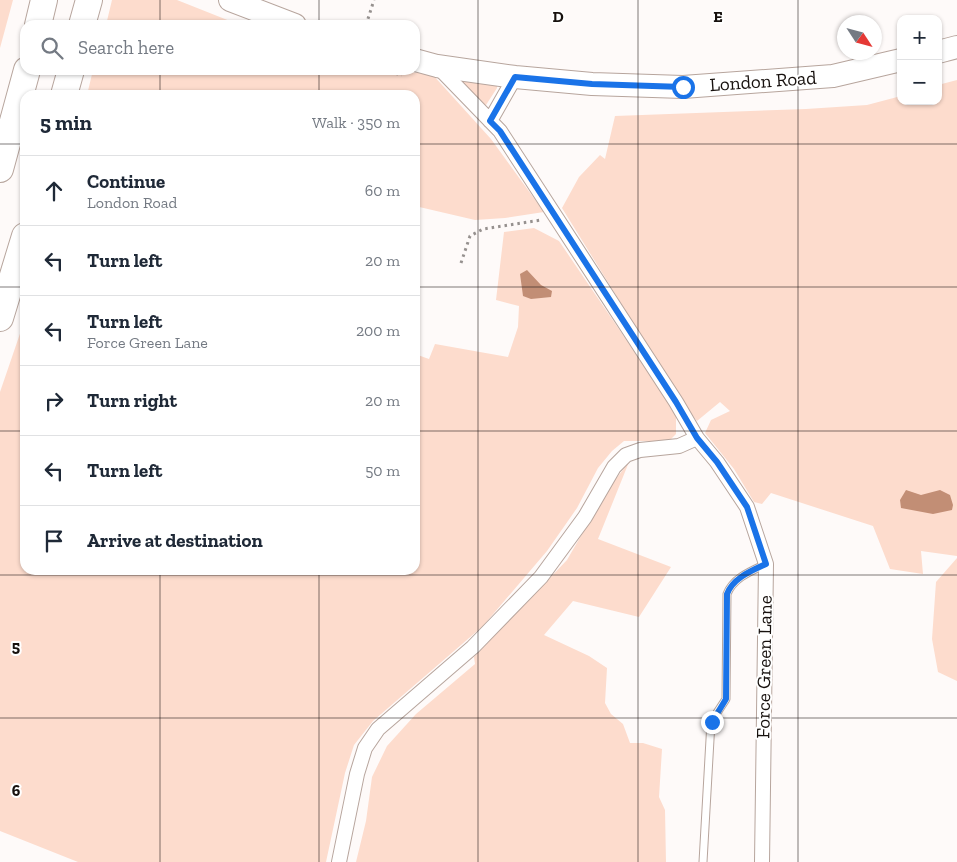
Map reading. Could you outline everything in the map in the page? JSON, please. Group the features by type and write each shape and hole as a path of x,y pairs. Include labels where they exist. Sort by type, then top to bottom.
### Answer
{"highway":[{"path":"39,20 44,0"},
{"path":"83,20 89,0"},
{"path":"22,90 26,75"},
{"path":"65,90 70,75"},
{"path":"0,169 20,96"},
{"path":"0,318 20,252"}],"main road":[{"path":"230,0 283,20"},
{"path":"942,51 957,47"},
{"name":"London Road","path":"420,61 437,66 515,77 592,84 683,87 833,76 897,61"}],"street":[{"name":"Force Green Lane","path":"437,66 500,131 676,402 697,438 717,462 747,507 766,564 762,862"},
{"path":"490,121 515,77"},
{"path":"339,862 357,774 365,748 378,729 473,647 541,577 585,517 614,467 626,454 640,450 679,446 697,438"}],"lane":[{"path":"702,862 712,722 726,699 727,594 730,586 744,575 766,564"}],"path":[{"path":"368,20 374,0"},
{"path":"461,263 470,236 483,229 540,220 563,228"}],"shaded area":[{"path":"0,0 13,0 0,48"},
{"path":"112,0 177,0 227,20 107,20"},
{"path":"420,73 433,75 491,139 544,212 475,220 420,207 420,90 88,90 92,75 420,75"},
{"path":"457,78 497,84 497,88 486,105 478,103"},
{"path":"957,80 957,556 921,551 923,574 890,569 873,526 771,493 762,504 754,502 734,469 705,433 711,420 730,411 720,402 697,421 684,405 562,208 579,177 600,155 605,159 615,116 867,105 897,97 897,105 942,105 942,84"},
{"path":"534,228 559,241 676,413 676,434 669,441 624,441 612,451 598,468 577,508 547,551 483,626 373,721 354,745 345,773 326,862 78,862 0,831 0,392 20,334 20,575 420,575 420,356 429,359 435,344 508,357 518,327 519,306 496,300 504,232"},
{"path":"527,270 541,285 552,291 551,297 531,299 523,296 520,274"},
{"path":"629,462 598,539 671,567 639,617 573,601 544,635 589,656 607,668 605,703 611,714 623,724 630,743 643,743 662,749 659,797 665,810 666,862 356,862 366,821 372,777 387,746 416,714 475,664 474,657 567,560 608,489"},
{"path":"906,490 921,495 940,490 950,495 953,505 952,510 933,514 901,508 900,500"},
{"path":"957,558 957,681 938,672 932,639 936,582"}],"route":[{"path":"683,87 592,84 515,77 490,121 500,131 676,402 697,438 717,462 747,507 766,564 744,575 730,586 727,594 726,699 721,709 715,714 712,722"}]}
